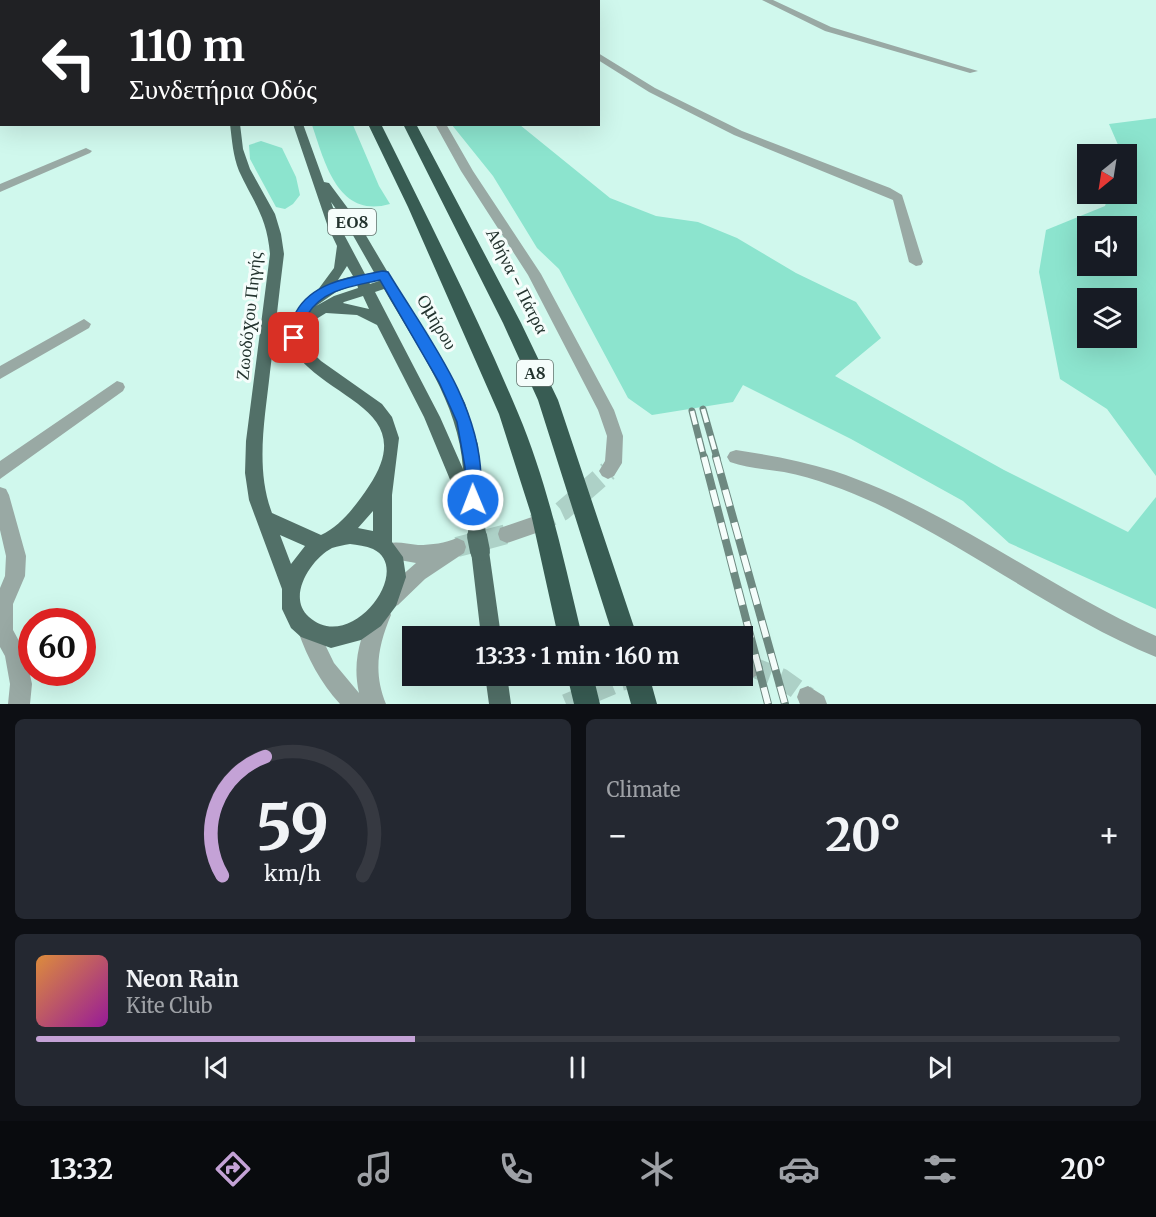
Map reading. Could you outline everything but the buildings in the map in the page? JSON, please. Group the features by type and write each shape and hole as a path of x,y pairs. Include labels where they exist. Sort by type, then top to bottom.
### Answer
{"highway":[{"name":"Α8","path":"375,126 415,207 509,414 542,514 568,626"},
{"name":"Αθήνα - Πάτρα","path":"410,126 512,323 549,400 622,626"},
{"path":"583,686 587,704"},
{"path":"639,686 644,704"}],"main road":[{"name":"Ζωοδόχου Πηγής","path":"235,126 241,159 269,214 275,234 277,254 254,441 257,491 279,562 291,588"},
{"name":"Ομήρου","path":"298,126 334,227 432,417 473,513"},
{"name":"Ομήρου","path":"316,172 352,222 386,279 446,381 465,422 473,467 473,513 490,626"},
{"path":"344,246 340,269 302,312 294,338 302,354 364,399 386,423 391,438 382,510 386,547 397,575 387,605 357,631 340,636 323,636 308,631 296,620 290,605 291,588 297,571 307,556 362,512 376,493 386,473"},
{"path":"318,296 338,285 364,284 386,279"},
{"path":"297,325 364,284"},
{"path":"312,314 346,308 361,310 385,323"},
{"path":"266,519 327,541 350,535 364,535 386,547"},
{"path":"498,686 500,704"}],"street":[{"path":"766,0 805,20 836,32 973,71"},
{"path":"600,57 652,90 738,133 886,191 898,198 916,262"},
{"path":"441,126 472,180 534,274 606,410 615,436 613,463 608,471"},
{"path":"0,188 86,151"},
{"path":"0,373 84,324"},
{"path":"0,471 117,387"},
{"path":"736,457 758,459 820,475 918,514 1100,620 1156,647"},
{"path":"0,495 16,556 15,576 2,605 3,633 15,652 18,666 21,684 19,704"},
{"path":"507,534 532,526"},
{"path":"375,704 369,693 365,664 371,634 387,605 418,572 457,547 439,553 420,554 386,547"},
{"path":"308,631 318,659 334,684 355,704"}],"green space":[{"path":"1156,118 1156,476 1107,409 1060,379 1039,272 1046,230 1077,217 1077,276 1137,276 1137,216 1080,216 1106,204 1137,204 1137,144 1118,144 1109,124"},
{"path":"312,126 353,126 379,186 390,204 372,206 358,203 346,196 336,184 322,155"},
{"path":"453,126 521,126 610,198 656,216 698,222 737,238 796,273 856,302 881,338 835,376 1004,470 1128,532 1156,497 1156,609 1009,543 963,501 851,439 743,385 733,402 652,415 628,398 559,269 537,248 493,176"},
{"path":"261,141 282,148 296,177 300,195 293,204 285,209 276,207 250,159 249,145"}],"tunnel":[{"path":"534,524 562,511 608,471"},
{"path":"457,547 507,534"},
{"path":"753,667 781,678 808,697"},
{"path":"566,704 609,686"}],"railway":[{"path":"703,409 717,458"},
{"path":"692,411 704,458"},
{"path":"704,457 768,704"},
{"path":"716,457 785,704"}],"route":[{"path":"294,338 302,312 318,296 338,285 383,275 446,381 465,422 473,467 473,500"}]}
